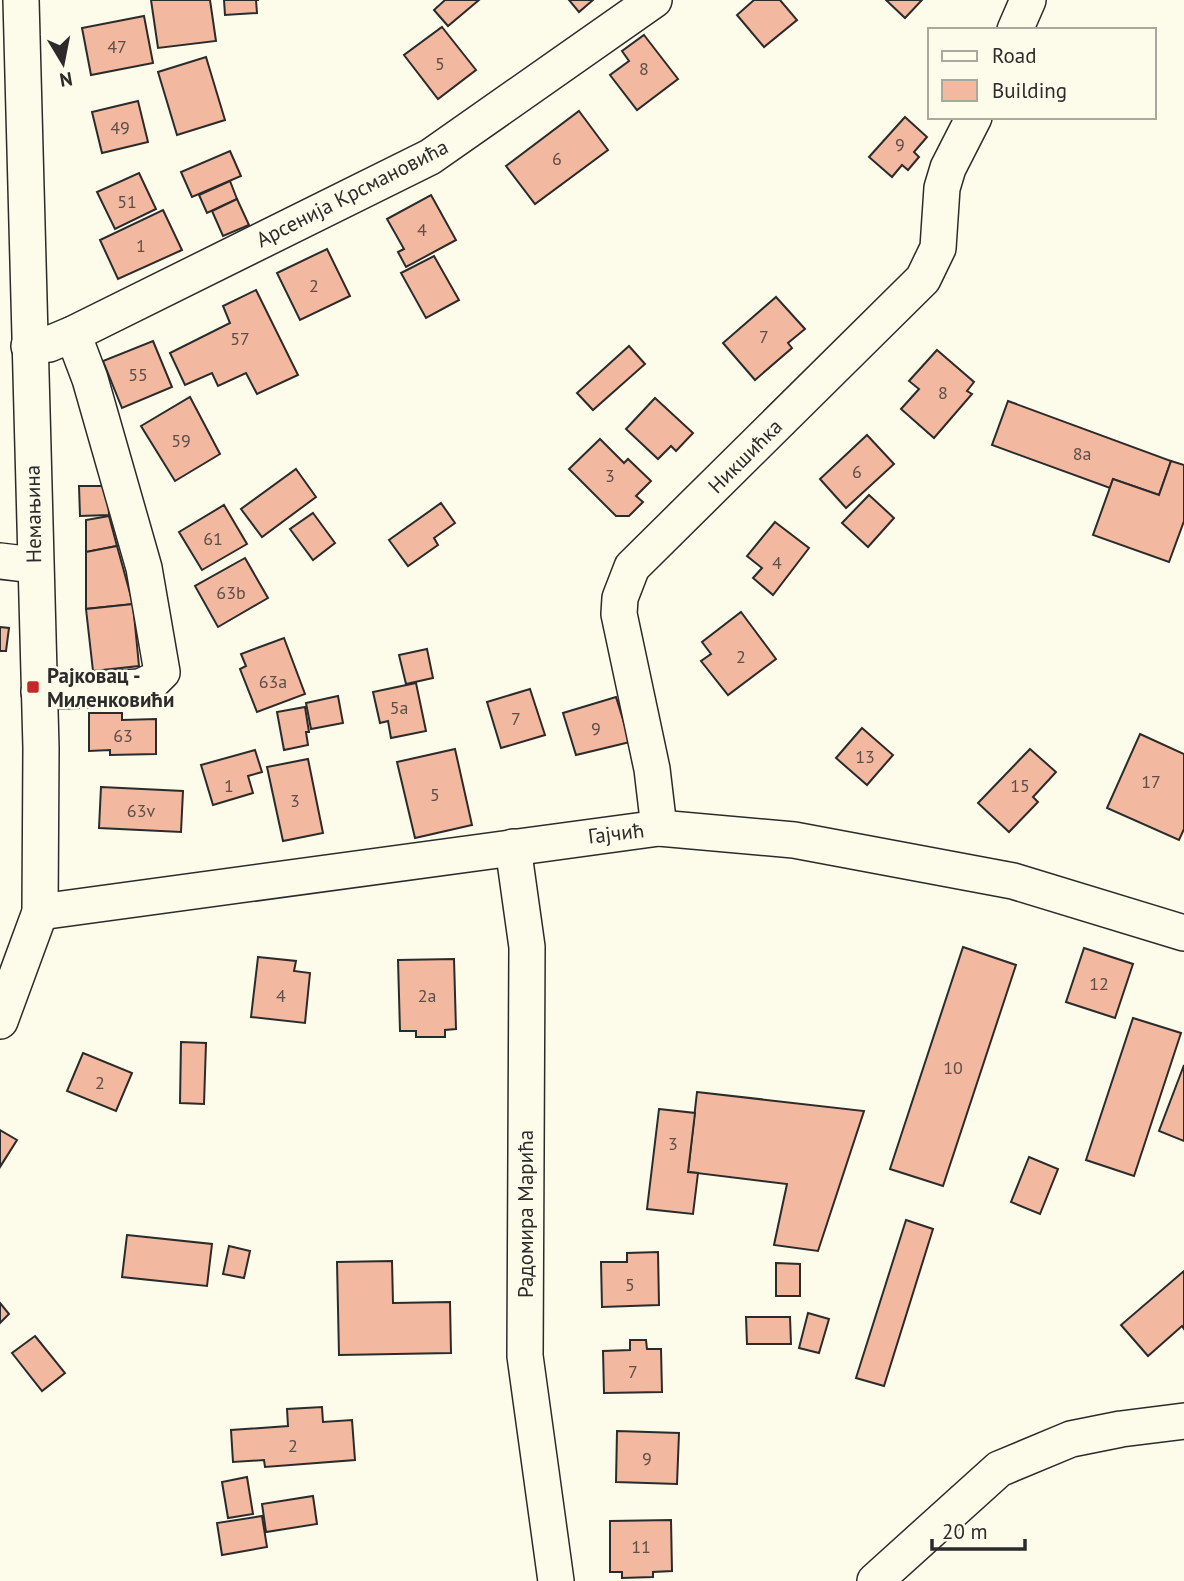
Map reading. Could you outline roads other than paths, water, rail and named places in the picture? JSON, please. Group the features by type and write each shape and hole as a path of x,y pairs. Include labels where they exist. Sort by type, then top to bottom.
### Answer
{"street":[{"name":"Немањина","path":"0,1021 40,912 39,692 21,0"},
{"name":"Арсенија Крсмановића","path":"29,346 50,344 73,334 430,157 654,0"},
{"path":"1017,28 1028,0"},
{"name":"Никшићка","path":"659,828 652,769 619,614 624,582 632,567 923,279 938,248 947,168 973,119"},
{"path":"39,692 140,687 153,681 162,671 144,568 90,379 73,334"},
{"path":"0,561 34,565"},
{"name":"Гајчић","path":"40,912 659,828 794,840 1013,881 1184,933"},
{"name":"Радомира Марића","path":"513,847 527,947 525,1356 556,1581"},
{"path":"875,1581 999,1469 1071,1440 1121,1429 1184,1421"}],"place":[{"name":"Рајковац - Миленковићи","path":"33,687"}]}
